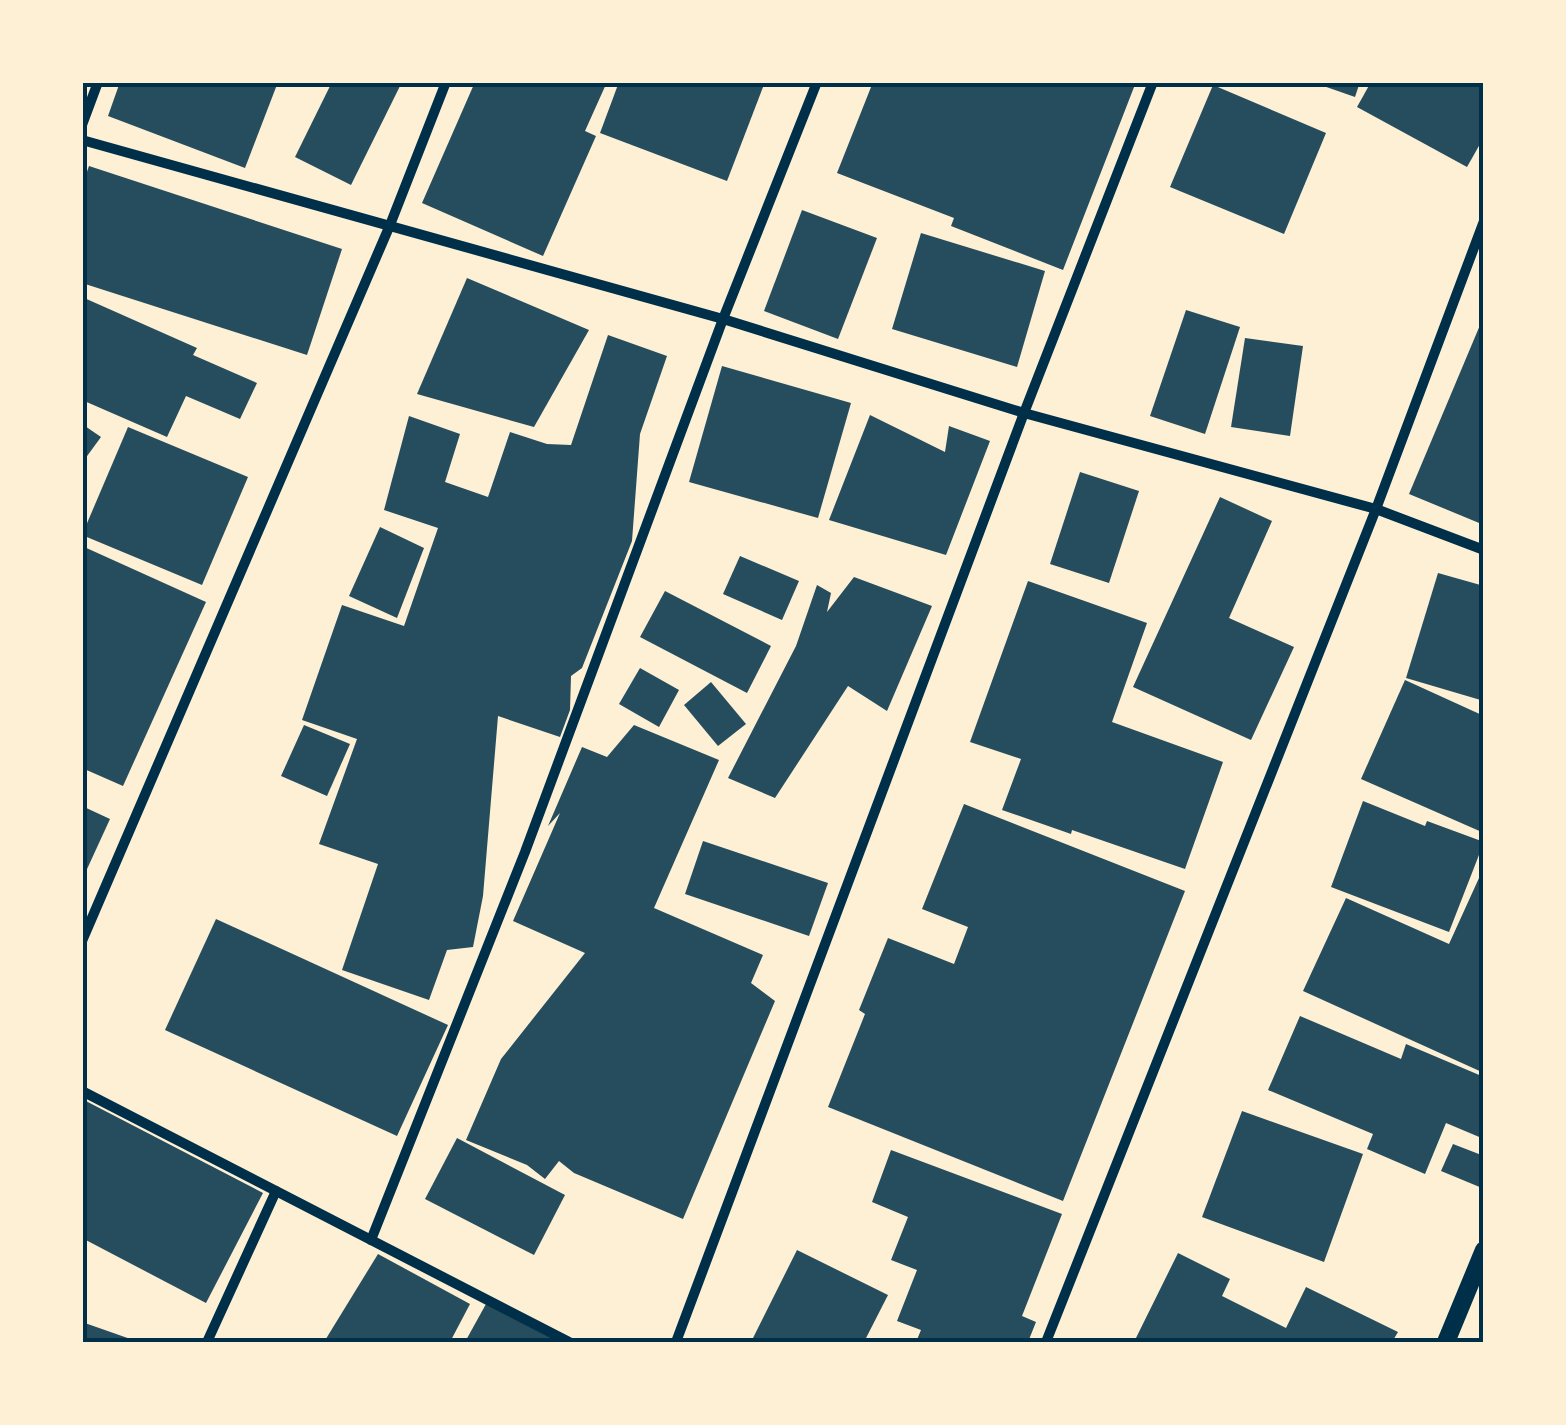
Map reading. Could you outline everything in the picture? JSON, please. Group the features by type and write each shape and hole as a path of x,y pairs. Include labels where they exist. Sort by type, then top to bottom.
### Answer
{"street":[{"path":"82,125 98,82"},
{"path":"82,940 390,225 446,82"},
{"path":"371,1240 525,852 722,319 816,82"},
{"path":"676,1342 1024,413 1154,82"},
{"path":"82,140 722,319 1024,413 1376,508 1484,550"},
{"path":"1046,1342 1376,508 1484,221"},
{"path":"82,1091 570,1342"},
{"path":"207,1342 276,1190"},
{"path":"1446,1342 1484,1250"}],"building":[{"path":"120,82 278,82 245,168 108,116"},
{"path":"332,82 402,82 351,185 295,157"},
{"path":"475,82 607,82 585,131 596,136 543,256 422,203"},
{"path":"619,82 765,82 727,181 600,133"},
{"path":"873,82 1136,82 1063,270 951,226 954,218 837,173"},
{"path":"1312,82 1360,82 1355,97"},
{"path":"1371,82 1484,82 1484,137 1467,167 1357,107"},
{"path":"1213,85 1326,133 1284,234 1170,187"},
{"path":"89,166 342,249 307,355 82,283 82,186"},
{"path":"802,210 877,238 838,339 764,311"},
{"path":"921,233 1045,271 1017,367 892,329"},
{"path":"467,278 589,330 534,427 417,394"},
{"path":"82,297 197,348 193,355 257,383 240,419 186,396 167,437 82,400"},
{"path":"1186,310 1240,327 1205,434 1150,416"},
{"path":"1484,318 1484,525 1409,494"},
{"path":"608,335 667,356 640,434 632,541 582,668 571,676 570,710 560,737 498,716 483,896 473,947 447,950 429,1000 342,970 378,864 319,844 357,739 302,720 342,605 404,626 438,528 384,510 409,416 460,434 445,482 488,497 510,432 547,444 571,445"},
{"path":"1245,338 1303,346 1290,436 1231,427"},
{"path":"722,366 851,403 818,518 689,482"},
{"path":"870,415 945,452 949,426 990,441 946,555 829,520"},
{"path":"82,424 101,437 82,463"},
{"path":"128,427 248,477 202,585 82,535"},
{"path":"1080,472 1139,491 1109,583 1050,564"},
{"path":"1220,497 1272,521 1229,618 1294,647 1251,740 1133,687"},
{"path":"380,527 424,548 397,618 349,596"},
{"path":"82,546 206,602 123,786 82,768"},
{"path":"740,556 799,581 782,620 723,594"},
{"path":"1438,573 1484,586 1484,701 1406,678"},
{"path":"854,577 932,606 887,711 848,686 775,798 728,778 796,646 817,585 831,593 827,612"},
{"path":"1028,581 1147,623 1112,722 1223,762 1185,869 1002,810 1021,759 970,742"},
{"path":"665,591 771,646 747,693 640,637"},
{"path":"640,668 679,690 659,727 619,704"},
{"path":"1405,680 1484,716 1484,833 1361,779"},
{"path":"711,682 746,724 718,746 684,705"},
{"path":"304,725 350,744 327,796 281,776"},
{"path":"634,725 719,760 654,908 763,955 751,983 775,1001 683,1219 574,1173 559,1161 545,1179 527,1165 466,1140 501,1059 585,953 513,921 560,813 548,826 582,747 607,757"},
{"path":"1363,801 1425,826 1427,821 1484,842 1449,932 1331,887"},
{"path":"964,804 1185,891 1063,1201 828,1107 865,1014 859,1010 888,938 954,964 968,927 922,909"},
{"path":"82,806 110,819 82,880"},
{"path":"703,841 828,883 809,936 685,894"},
{"path":"1484,867 1484,1073 1303,991 1346,898 1449,944"},
{"path":"216,919 448,1025 397,1136 165,1030"},
{"path":"1300,1016 1401,1059 1406,1044 1484,1077 1484,1139 1446,1123 1425,1174 1367,1149 1373,1134 1268,1090"},
{"path":"82,1099 263,1193 206,1303 82,1238"},
{"path":"1242,1111 1363,1154 1324,1262 1202,1217"},
{"path":"457,1138 565,1195 534,1255 425,1199"},
{"path":"1453,1144 1484,1156 1482,1188 1441,1171"},
{"path":"891,1150 1062,1214 1022,1316 1036,1322 1028,1342 916,1342 921,1330 897,1321 917,1270 891,1260 908,1217 872,1202"},
{"path":"797,1250 888,1295 864,1342 751,1342"},
{"path":"1178,1253 1230,1279 1222,1296 1286,1328 1306,1287 1398,1332 1392,1342 1134,1342"},
{"path":"378,1254 470,1304 450,1342 324,1342"},
{"path":"486,1304 559,1342 465,1342"},
{"path":"82,1322 139,1342 82,1342"}]}
